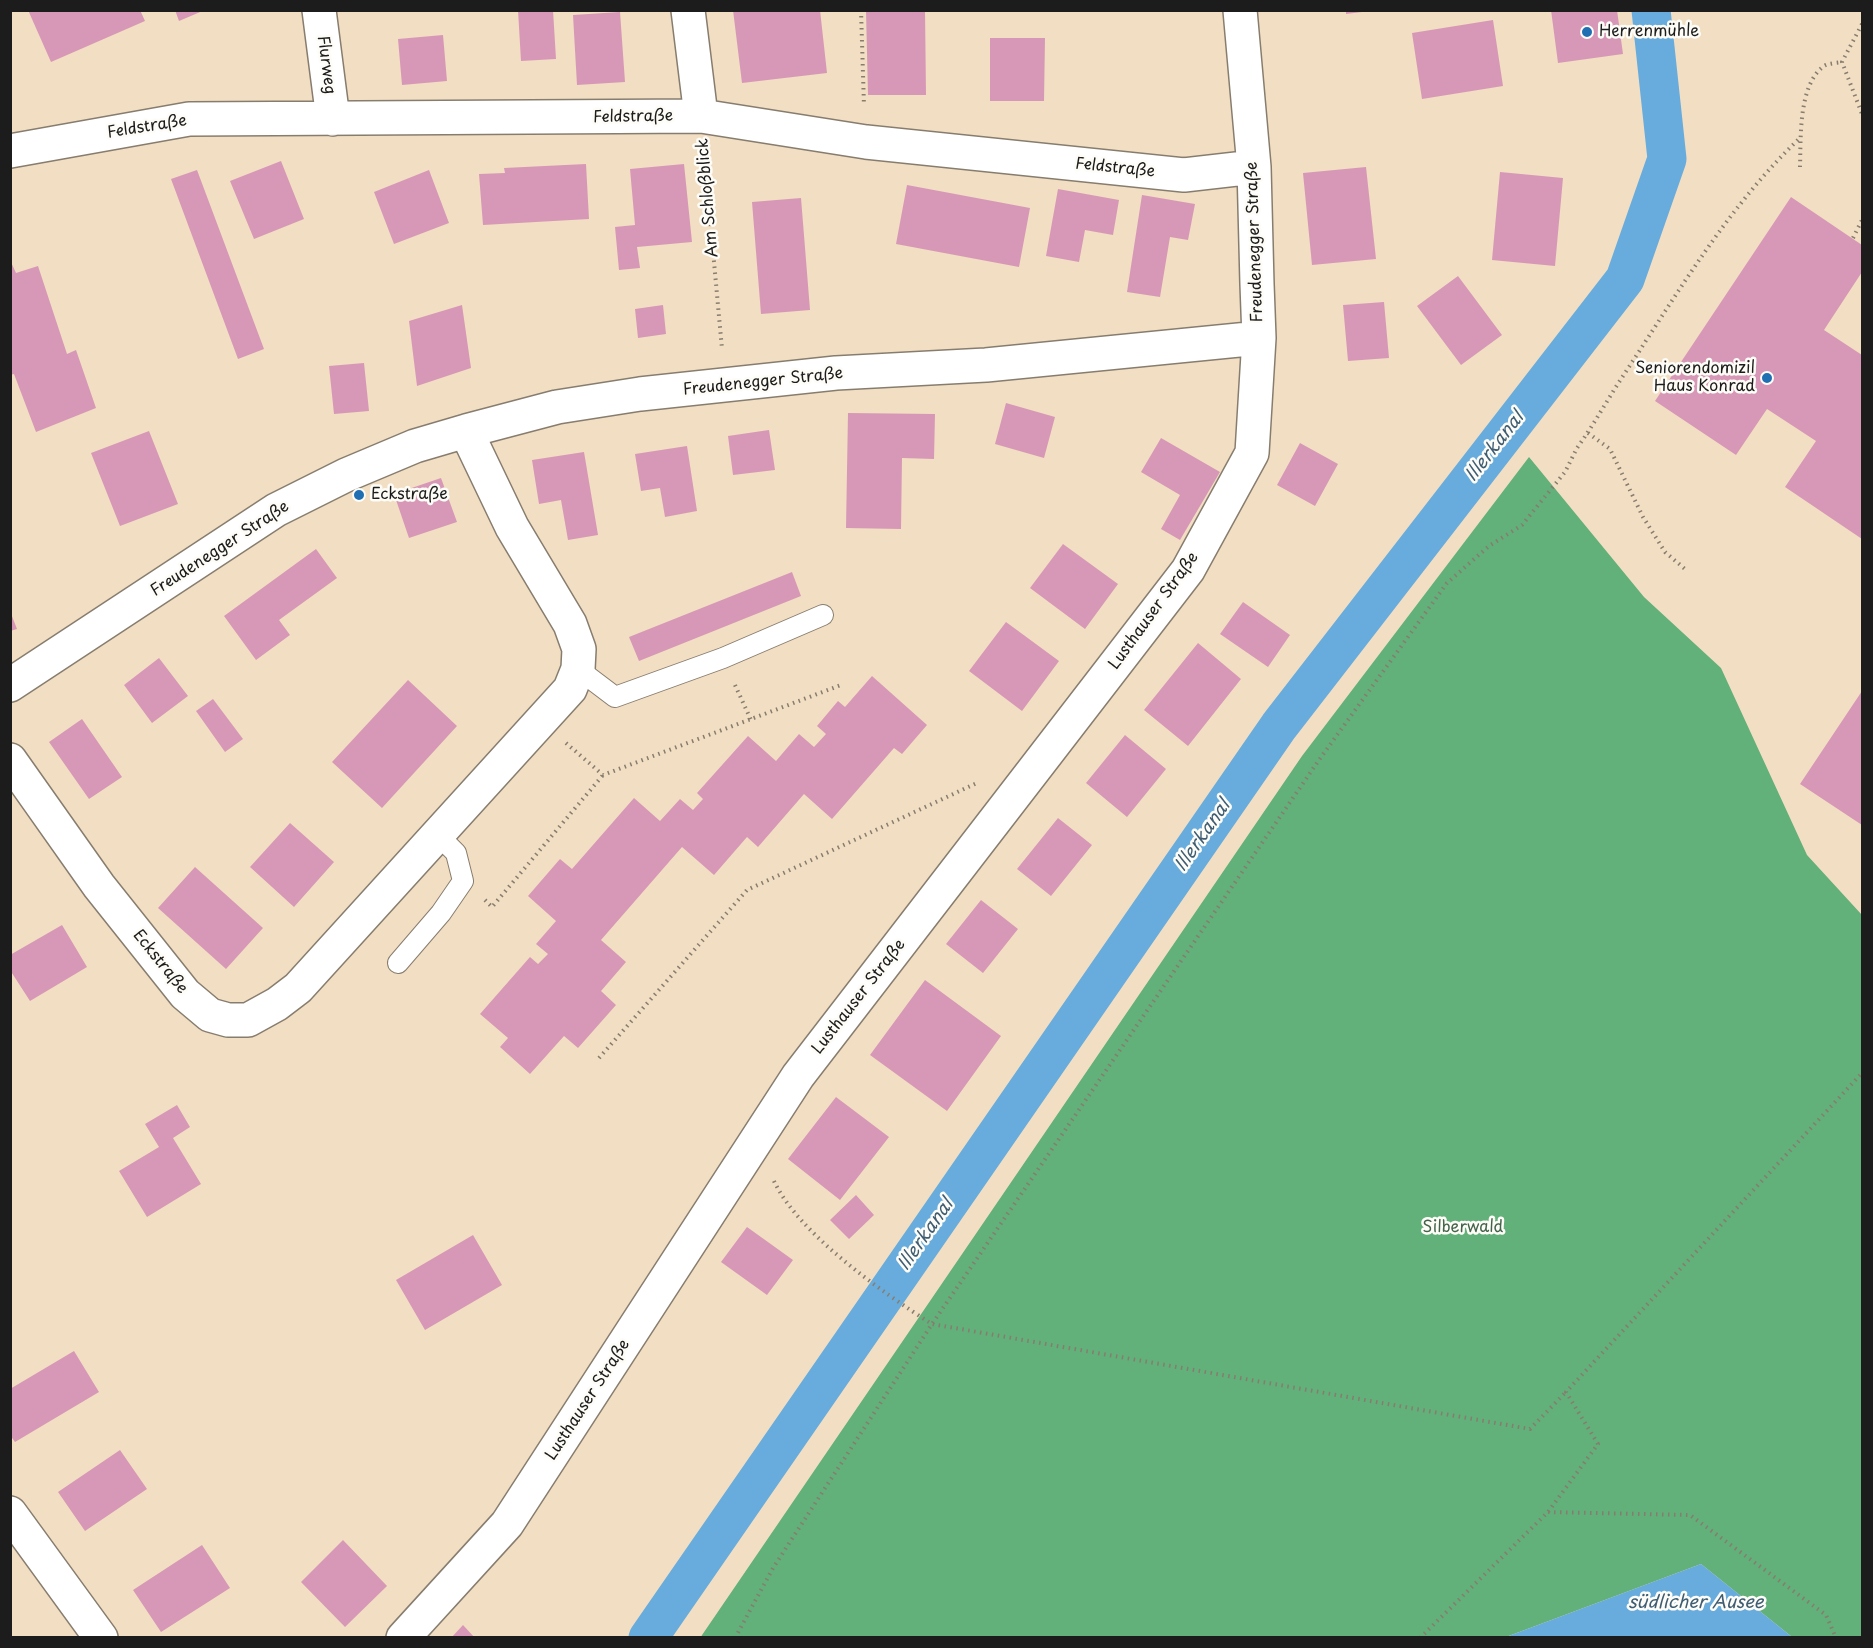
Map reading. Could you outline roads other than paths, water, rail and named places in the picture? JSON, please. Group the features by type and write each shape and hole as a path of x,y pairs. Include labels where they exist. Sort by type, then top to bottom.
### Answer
{"street":[{"name":"Flurweg","path":"319,10 333,119"},
{"name":"Am Schloßblick","path":"688,10 701,116"},
{"name":"Freudenegger Straße","path":"10,685 276,510 346,475 416,446 466,431 557,407 640,394 836,374 986,365 1258,338 1254,166 1240,10"},
{"name":"Feldstraße","path":"10,152 189,119 701,116 866,142 1184,175 1254,166"},
{"name":"Lusthauser Straße","path":"403,1638 507,1524 798,1076 1188,570 1252,453 1258,338"},
{"path":"466,431 512,527 570,624 579,649 578,669"},
{"name":"Eckstraße","path":"10,760 95,881 185,994 210,1015 228,1020 248,1020 277,1004 298,988 570,689 578,669"},
{"path":"10,1513 101,1638"}],"lane":[{"path":"578,669 615,697 723,658 823,615"},
{"path":"398,963 441,913 463,881 456,853 438,835"}],"water":[{"name":"südlicher Ausee","path":"1701,1564 1792,1637 1506,1637"}],"waterway":[{"name":"Illerkanal","path":"648,1638 1279,726 1625,279 1667,159 1651,10"}],"place":[{"name":"Herrenmühle","path":"1587,32"},
{"name":"Seniorendomizil Haus Konrad","path":"1767,378"},
{"name":"Eckstraße","path":"359,495"}],"park label":[{"name":"Silberwald","path":"1463,1228"}]}
